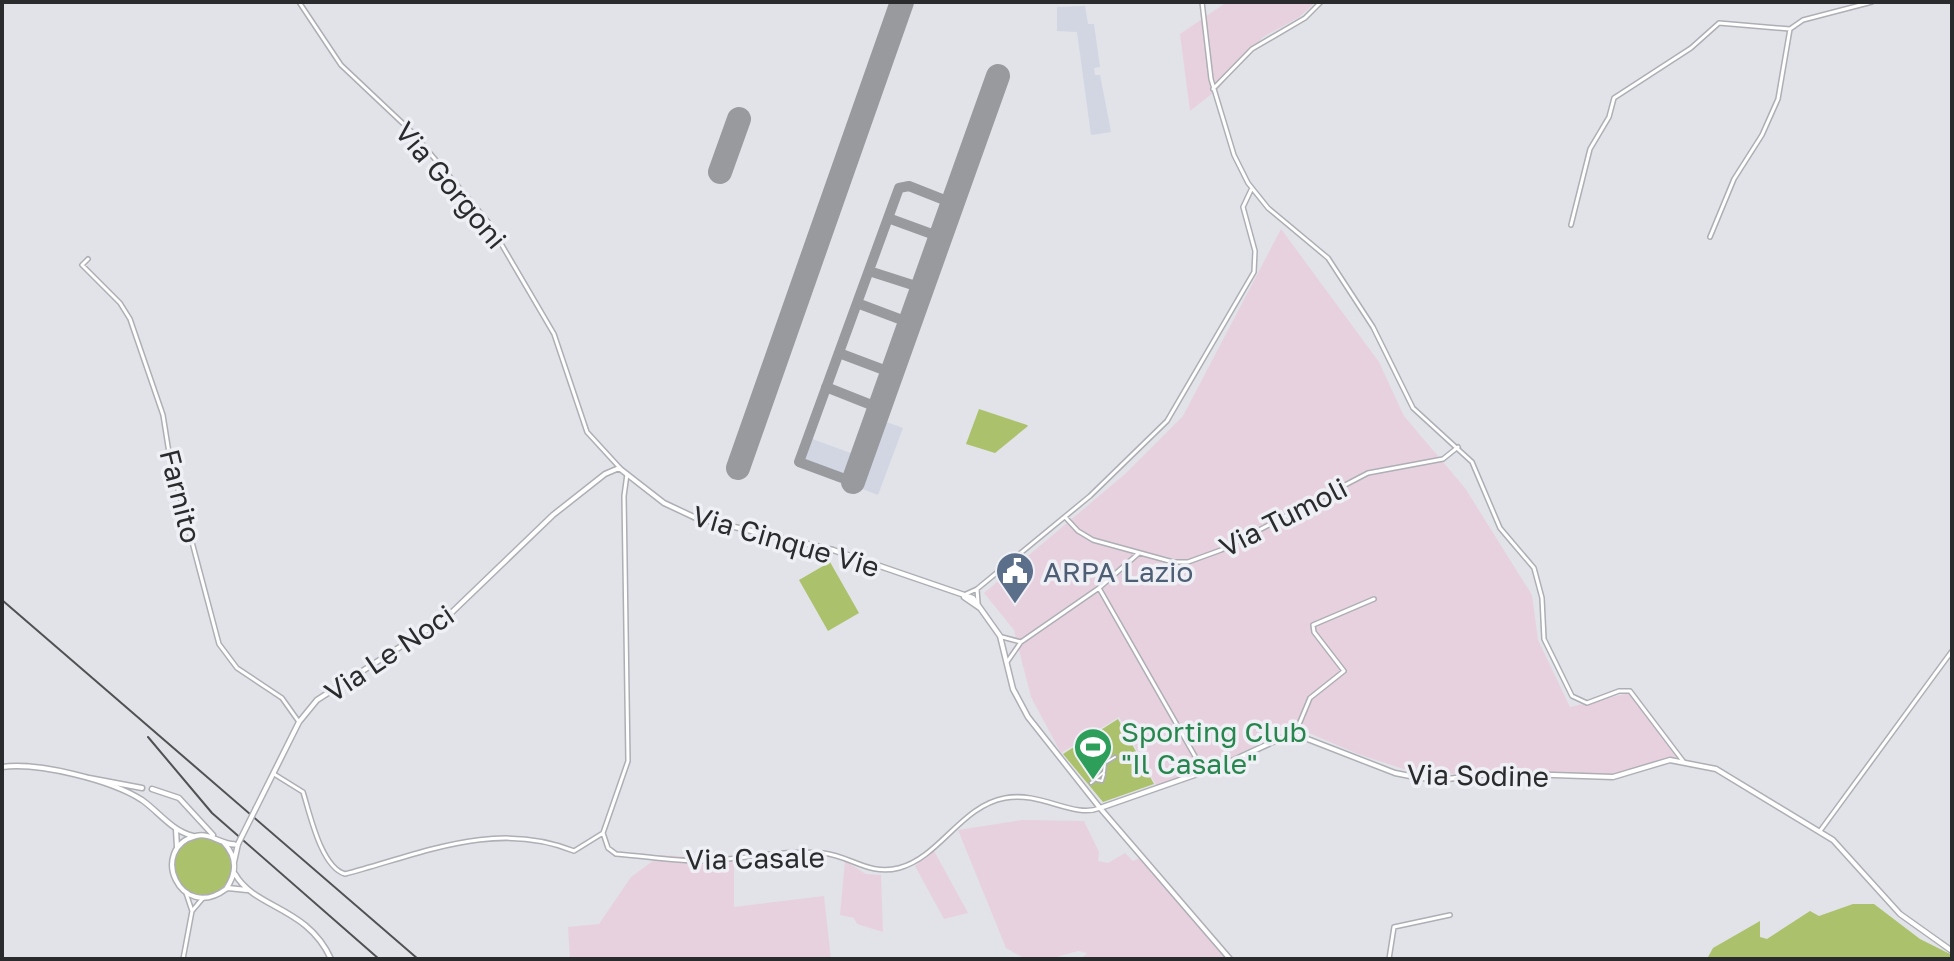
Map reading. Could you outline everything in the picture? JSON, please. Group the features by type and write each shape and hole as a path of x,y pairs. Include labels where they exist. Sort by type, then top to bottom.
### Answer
{"street":[{"name":"Via Gorgoni","path":"299,2 345,70 415,135 489,223 554,334 587,432 620,468"},
{"path":"1202,2 1213,89 1235,160 1252,190 1328,258 1371,322 1413,408 1458,447 1475,468 1502,532 1533,566 1542,598 1544,639 1571,694 1587,703 1621,690 1630,691 1684,762 1729,775 1820,831 1856,864 1900,914 1952,951"},
{"path":"1213,89 1252,49 1305,18 1321,2"},
{"path":"1571,225 1590,149 1617,95 1691,48 1719,23 1790,29 1803,20 1872,2"},
{"path":"1710,237 1734,179 1762,135 1778,99 1790,29"},
{"path":"963,595 977,589 1065,517 1169,418 1255,267 1243,207 1252,190"},
{"name":"Farnito","path":"88,259 82,265 128,315 161,410 170,459 219,644 235,666 282,698 299,722"},
{"name":"Via Tumoli","path":"1065,517 1088,537 1178,563 1195,560 1365,475 1443,459 1458,447"},
{"name":"Via Cinque Vie","path":"620,468 667,505 700,520 829,549 963,595 980,606 1000,636 1022,707 1100,808 1230,959"},
{"name":"Via Le Noci","path":"234,862 238,844 299,722 326,693 401,650 453,613 561,509 608,471 620,468"},
{"path":"274,774 303,792 313,826 330,863 345,874 434,848 486,837 540,840 574,851 603,833 628,761 624,502 627,474"},
{"path":"1007,663 1021,642 1099,588 1139,553"},
{"path":"1099,588 1204,772"},
{"path":"977,589 980,606"},
{"path":"1100,808 1204,772 1283,736 1295,734 1310,698 1344,671 1314,632 1313,625 1374,599"},
{"path":"1000,636 1021,642"},
{"path":"1005,649 1013,642"},
{"path":"1005,649 1015,649"},
{"path":"1820,831 1952,651"},
{"name":"Via Sodine","path":"1295,734 1395,773 1420,778 1447,779 1498,773 1613,777 1663,761 1684,762"},
{"path":"1104,772 1105,763 1115,757"},
{"path":"2,767 28,767 142,788"},
{"path":"1091,783 1109,771"},
{"path":"83,778 129,793 176,830 238,844"},
{"path":"152,789 179,798 221,841 234,862 234,871 226,889"},
{"name":"Via Casale","path":"603,833 608,848 616,854 702,861 819,852 884,871 910,864 966,818 999,799 1034,797 1082,812 1100,808"},
{"path":"176,830 172,870 192,911"},
{"path":"176,851 195,836"},
{"path":"234,871 253,892 305,923 331,959"},
{"path":"183,959 192,911 203,898 226,889 253,892"},
{"path":"185,892 203,898"},
{"path":"1389,959 1394,927 1450,915"}],"shaded area":[{"path":"1227,2 1316,2 1298,18 1263,37 1218,89 1190,111 1180,34"},
{"path":"1085,6 1088,24 1094,24 1100,67 1094,68 1095,75 1100,75 1111,132 1091,135 1077,32 1057,31 1057,7"},
{"path":"1281,229 1379,362 1404,416 1465,488 1532,595 1538,640 1570,707 1629,693 1676,757 1613,775 1483,771 1425,776 1358,754 1295,727 1215,765 1157,787 1119,717 1061,753 1031,697 1014,630 984,593 1125,474 1183,416"},
{"path":"873,417 903,428 878,495 797,464 807,437 859,456"},
{"path":"1022,820 1084,821 1099,852 1098,861 1108,863 1125,853 1133,861 1141,857 1226,959 1081,959 1087,953 1078,951 1050,959 1025,959 1006,948 958,830"},
{"path":"933,849 968,913 944,919 915,866"},
{"path":"661,855 734,860 734,907 824,896 831,959 570,959 568,927 599,924 631,877"},
{"path":"845,861 866,874 881,875 883,932 840,915"}],"green space":[{"path":"979,409 1028,426 995,453 966,444"},
{"path":"830,562 859,613 828,631 799,580"},
{"path":"1118,719 1154,784 1103,802 1063,754"},
{"path":"203,837 214,839 223,846 230,855 230,877 223,886 214,893 203,895 192,893 183,886 176,877 174,866 176,855 183,846 192,839"},
{"path":"1853,904 1874,904 1920,939 1952,955 1952,959 1707,959 1713,948 1760,921 1760,937 1767,939 1810,911 1819,916"}],"taxiway":[{"path":"853,482 799,462 899,188 909,186 952,203"},
{"path":"888,218 940,237"},
{"path":"869,271 922,288"},
{"path":"857,303 910,323"},
{"path":"839,353 892,373"},
{"path":"826,387 879,408"}],"runway":[{"path":"738,468 902,2"},
{"path":"853,482 998,76"},
{"path":"720,172 739,119"}],"railway":[{"path":"2,600 418,959"},
{"path":"148,737 212,813 379,959"}],"place":[{"name":"ARPA Lazio","path":"1015,605"},
{"name":"Sporting Club \"Il Casale\"","path":"1093,781"}]}
